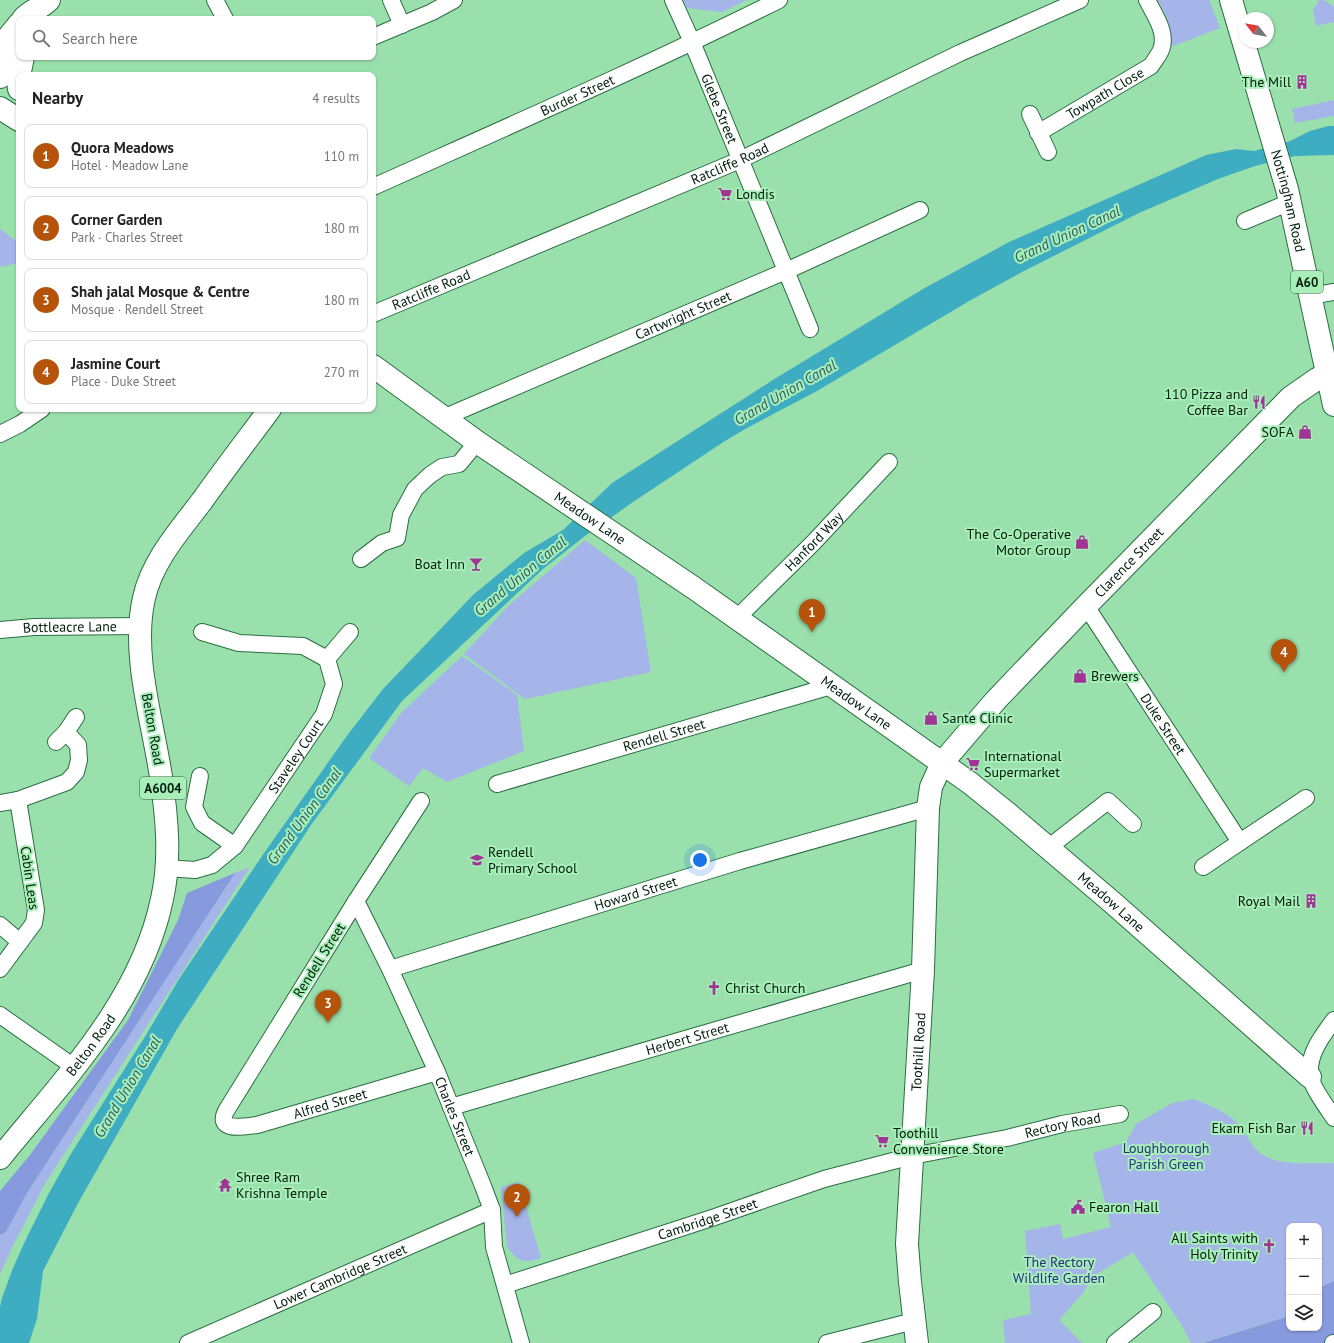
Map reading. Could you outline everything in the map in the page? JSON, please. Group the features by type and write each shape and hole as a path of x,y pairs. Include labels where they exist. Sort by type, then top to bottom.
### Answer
{"main road":[{"name":"Nottingham Road","path":"1230,0 1288,196 1334,405"},
{"path":"26,16 28,13 46,8"},
{"path":"0,47 16,28"},
{"path":"0,77 16,55"},
{"path":"20,72 22,60"},
{"path":"0,84 16,94"},
{"path":"0,108 16,118"},
{"name":"Meadow Lane","path":"376,368 477,442 694,588 970,783 1048,848 1310,1076"},
{"name":"Clarence Street","path":"942,763 996,700 1086,606 1292,397 1317,379 1327,374"},
{"name":"Belton Road","path":"0,1158 107,1024 142,963 154,931 162,898 166,868 165,802 142,670 140,626 144,597 154,569 173,539 268,412"},
{"name":"Toothill Road","path":"917,1343 907,1244 923,970 928,808 931,787 942,763"}],"street":[{"path":"216,0 224,16"},
{"path":"391,0 402,25"},
{"path":"376,36 432,12 454,0"},
{"name":"Glebe Street","path":"673,0 692,42 810,330"},
{"name":"Burder Street","path":"376,186 493,134 779,0"},
{"name":"Ratcliffe Road","path":"376,313 740,160 960,53 1080,0"},
{"name":"Towpath Close","path":"1038,133 1151,66 1161,50 1164,39 1161,29 1147,0"},
{"path":"1030,114 1048,152"},
{"path":"1245,221 1288,196"},
{"name":"Cartwright Street","path":"444,418 786,271 920,210"},
{"path":"1310,296 1334,292"},
{"path":"0,434 20,424 38,412"},
{"path":"361,559 382,543 397,538 401,515 415,489 430,475 442,467 459,464 477,442"},
{"name":"Hanford Way","path":"736,619 813,543 889,462"},
{"name":"Duke Street","path":"1086,606 1240,842"},
{"name":"Bottleacre Lane","path":"0,630 34,626 140,626"},
{"path":"202,632 239,643 303,646 327,659 350,632"},
{"name":"Staveley Court","path":"166,868 194,870 212,865 235,846 324,714 334,684 327,659"},
{"name":"Rendell Street","path":"497,784 831,686"},
{"path":"0,803 18,800 67,782 76,772 79,760 78,745 61,737 76,717"},
{"path":"200,776 194,807 202,822 235,846"},
{"path":"1203,867 1306,798"},
{"name":"Cabin Leas","path":"0,968 34,923 36,910 18,800"},
{"path":"1048,848 1108,801 1133,824"},
{"name":"Rendell Street","path":"224,1122 223,1117 226,1111 356,901 421,802"},
{"name":"Howard Street","path":"390,969 740,860 928,808"},
{"name":"Charles Street","path":"356,901 390,969 437,1072 483,1186 492,1210 494,1247 522,1343"},
{"path":"0,925 20,942"},
{"name":"Herbert Street","path":"451,1107 923,970"},
{"path":"0,1015 74,1067"},
{"path":"1334,1020 1316,1047 1311,1060 1310,1076 1320,1097 1334,1118"},
{"name":"Alfred Street","path":"224,1122 228,1126 236,1128 257,1125 437,1072"},
{"name":"Rectory Road","path":"912,1156 1007,1138 1062,1124 1120,1114"},
{"name":"Cambridge Street","path":"505,1285 712,1218 824,1179 912,1156"},
{"name":"Lower Cambridge Street","path":"188,1343 492,1210"},
{"path":"1115,1343 1153,1312"},
{"path":"827,1343 914,1321"}],"green space":[{"path":"683,0 747,0 722,12 687,8"},
{"path":"1158,0 1209,0 1220,28 1168,48 1168,23"},
{"path":"1319,0 1324,0 1334,7 1334,22 1316,26 1313,10"},
{"path":"1334,100 1334,116 1295,123 1292,109"},
{"path":"0,229 16,241 16,264 0,267"},
{"path":"585,540 636,578 651,672 525,699 464,654 509,605"},
{"path":"462,656 517,695 524,751 447,782 423,768 409,786 369,758 401,713"},
{"path":"250,867 46,1182 0,1274 0,1235 6,1232 27,1193 235,873"},
{"path":"1193,1099 1225,1113 1234,1120 1253,1146 1269,1158 1292,1163 1334,1163 1334,1303 1322,1307 1322,1223 1286,1223 1286,1317 1202,1343 1191,1343 1182,1326 1133,1252 1092,1277 1083,1293 1059,1320 1082,1343 1005,1343 1003,1320 1031,1314 1025,1231 1060,1224 1063,1239 1111,1227 1093,1153 1126,1142 1136,1124 1172,1103"},
{"path":"519,1182 541,1258 530,1261 518,1259 507,1247 501,1187"}],"shaded area":[{"path":"235,873 27,1193 6,1232 0,1235 0,1191 30,1155 128,1020 178,920 187,893"},
{"path":"1334,1281 1334,1343 1203,1343 1286,1317 1286,1331 1322,1331 1322,1287"}],"water":[{"name":"Grand Union Canal","path":"1328,126 1334,126 1334,155 1295,156 1255,166 1218,179 1139,213 1022,272 971,300 817,391 725,441 633,502 585,536 543,569 402,701 311,825 177,1029 77,1205 43,1271 37,1319 29,1343 0,1343 0,1307 2,1298 26,1239 72,1152 146,1035 179,979 262,856 346,737 383,689 473,595 524,553 563,530 612,483 776,378 923,289 1009,242 1206,155 1236,149 1254,151 1290,141 1310,131"}],"place":[{"name":"The Mill","path":"1302,82"},
{"name":"Londis","path":"725,194"},
{"name":"110 Pizza and Coffee Bar","path":"1259,402"},
{"name":"SOFA","path":"1305,432"},
{"name":"The Co-Operative Motor Group","path":"1082,542"},
{"name":"Boat Inn","path":"476,564"},
{"name":"Quora Meadows","path":"812,632"},
{"name":"Jasmine Court","path":"1284,672"},
{"name":"Brewers","path":"1080,676"},
{"name":"Sante Clinic","path":"931,718"},
{"name":"International Supermarket","path":"973,764"},
{"name":"Rendell Primary School","path":"477,860"},
{"name":"Royal Mail","path":"1311,901"},
{"name":"Christ Church","path":"714,988"},
{"name":"Shah jalal Mosque & Centre","path":"328,1023"},
{"name":"Ekam Fish Bar","path":"1307,1128"},
{"name":"Toothill Convenience Store","path":"882,1141"},
{"name":"Shree Ram Krishna Temple","path":"225,1185"},
{"name":"Fearon Hall","path":"1078,1207"},
{"name":"Corner Garden","path":"517,1217"},
{"name":"All Saints with Holy Trinity","path":"1269,1246"}],"park label":[{"name":"Loughborough Parish Green","path":"1166,1156"},
{"name":"The Rectory Wildlife Garden","path":"1059,1270"}]}
